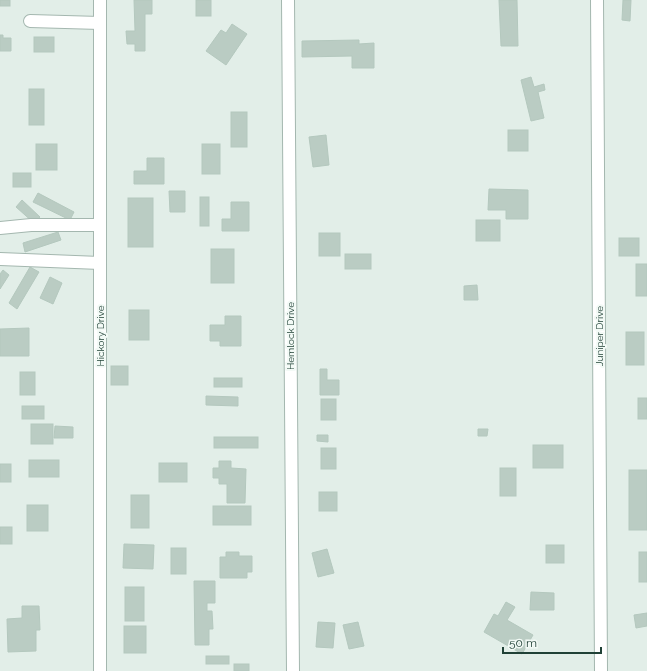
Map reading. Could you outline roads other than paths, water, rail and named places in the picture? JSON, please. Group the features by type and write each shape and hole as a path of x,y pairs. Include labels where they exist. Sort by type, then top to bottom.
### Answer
{"street":[{"name":"Hickory Drive","path":"100,0 100,671"},
{"name":"Hemlock Drive","path":"288,0 293,671"},
{"name":"Juniper Drive","path":"597,0 601,671"},
{"path":"30,21 100,23"},
{"path":"0,228 31,225 100,225"},
{"path":"0,259 100,263"}]}
